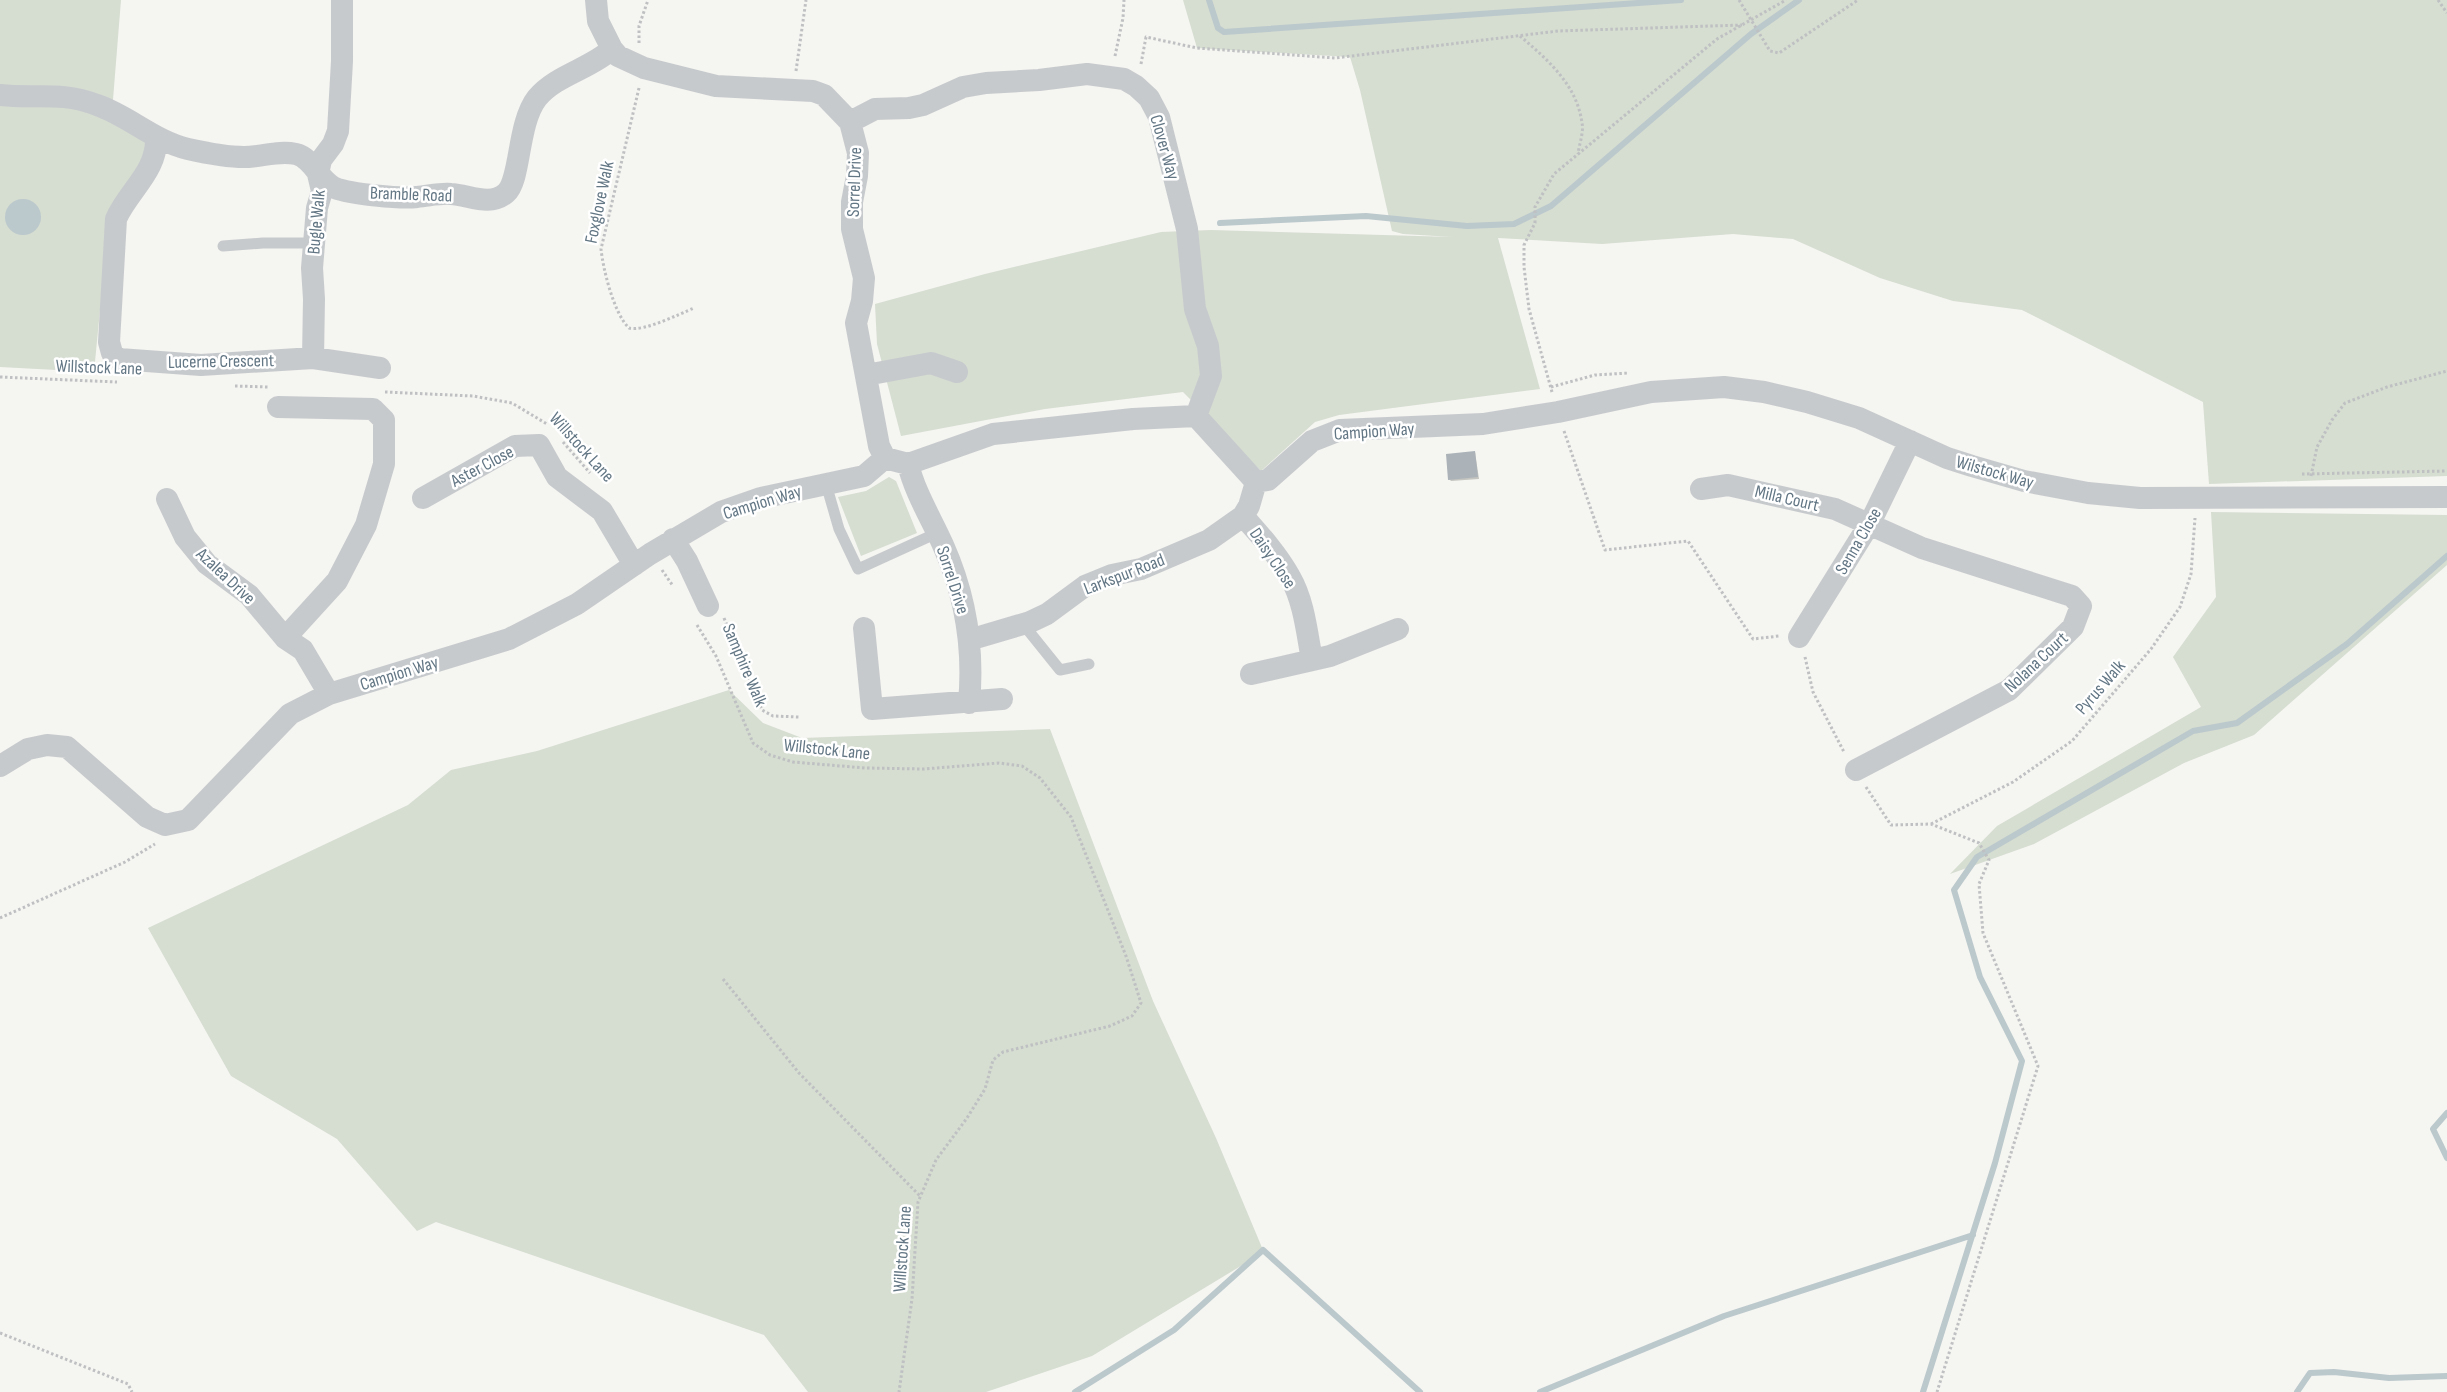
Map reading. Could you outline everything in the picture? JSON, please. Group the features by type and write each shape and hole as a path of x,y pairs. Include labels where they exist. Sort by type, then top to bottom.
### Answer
{"street":[{"name":"Bugle Walk","path":"314,358 312,268 317,208 322,191 318,174 321,160 333,144 338,131 342,60 342,0"},
{"name":"Sorrel Drive","path":"596,0 598,21 612,49 618,56 644,68 716,86 794,89 824,96 850,122 858,153 857,176 852,202 852,229 864,278 862,301 856,323 879,446 886,458"},
{"name":"Bramble Road","path":"0,95 72,96 112,112 156,137 185,148 215,155 245,157 284,152 299,154 309,161 318,174 335,188 383,196 416,197 434,194 453,194 480,199 496,199 506,193 514,182 524,127 530,110 538,98 557,82 601,59 612,49"},
{"name":"Clover Way","path":"850,122 875,109 909,108 923,105 963,87 986,83 1039,80 1087,74 1124,79 1136,86 1149,98 1159,117 1187,229 1196,309 1208,346 1211,376 1196,416"},
{"name":"Lucerne Crescent","path":"156,137 157,147 147,173 120,209 116,219 109,342 112,353 119,359 201,365 314,358 380,368"},
{"path":"866,375 932,363 957,372"},
{"name":"Wilstock Way","path":"1558,412 1651,392 1724,387 1764,392 1807,402 1859,418 1972,466 2054,487 2140,498 2308,499 2447,497"},
{"path":"274,397 373,409 384,420 384,464 366,525 338,581 285,638"},
{"name":"Campion Way","path":"1256,482 1268,480 1312,441 1340,430 1483,424 1558,412"},
{"path":"886,458 908,464 993,434 1133,419 1196,416 1256,482 1249,506 1243,516"},
{"name":"Senna Close","path":"1799,637 1870,523 1910,441"},
{"name":"Aster Close","path":"423,498 514,446 539,445 557,477 602,511 642,559"},
{"name":"Campion Way","path":"165,825 188,820 290,714 329,694 509,639 577,604 673,539 721,512 742,504 864,476 886,458"},
{"name":"Sorrel Drive","path":"908,464 912,482 937,533 960,591 969,640 971,682 969,702"},
{"name":"Milla Court","path":"1701,489 1728,485 1835,509 1870,523"},
{"name":"Azalea Drive","path":"167,499 185,537 207,564 249,595 285,638 303,650 329,694"},
{"name":"Larkspur Road","path":"969,640 1024,624 1047,614 1085,586 1112,575 1141,569 1191,548 1209,540 1243,516"},
{"name":"Daisy Close","path":"1243,516 1290,578 1298,594 1312,660"},
{"name":"Nolana Court","path":"1856,770 2009,690 2073,627 2081,606 2072,596 1922,548 1870,523"},
{"name":"Samphire Walk","path":"673,539 687,561 708,612"},
{"path":"864,628 872,709 1002,699"},
{"path":"1251,674 1330,656 1398,629"},
{"path":"0,766 28,749 47,745 67,747 147,817 165,825"}],"lane":[{"path":"223,246 263,243 314,243"},
{"path":"826,484 840,529 858,568 937,533"},
{"path":"1024,624 1050,660 1060,670 1089,664"}],"path":[{"path":"644,68 638,48 639,26 648,0"},
{"path":"794,89 806,0"},
{"path":"1111,77 1123,18 1124,0"},
{"path":"1739,0 1770,51 1779,53 1858,0"},
{"path":"1786,0 1752,22 1718,39 1554,174 1535,208 1535,223 1524,245 1524,267 1529,309 1558,412 1604,550 1688,541 1753,639 1774,635 1799,637 1813,692 1833,735 1891,825 1931,824 1979,843 1989,860 1979,884 1983,932 2038,1066 1937,1392"},
{"path":"2438,0 2447,14"},
{"path":"1136,86 1146,38 1196,48 1335,58 1558,31 1743,25"},
{"path":"1520,36 1554,65 1574,94 1583,124 1578,155"},
{"name":"Foxglove Walk","path":"644,68 601,249 603,266 619,313 629,328 634,330 645,327 694,308"},
{"path":"2308,499 2317,448 2332,420 2345,403 2387,387 2447,371"},
{"name":"Willstock Lane","path":"0,376 121,382"},
{"path":"234,386 274,397"},
{"name":"Willstock Lane","path":"380,391 473,396 512,403 530,412 550,426"},
{"name":"Willstock Lane","path":"562,440 595,481"},
{"path":"2292,474 2447,470"},
{"name":"Pyrus Walk","path":"1931,824 2013,782 2072,740 2151,649 2180,607 2191,574 2196,498"},
{"path":"642,559 674,587"},
{"name":"Willstock Lane","path":"708,612 716,656 753,743 770,755 793,762 865,768 924,769 999,763 1022,766 1040,778 1071,817 1126,956 1141,1003 1132,1016 1110,1026 1003,1052 993,1060 985,1089 967,1118 936,1160 918,1202 912,1299 899,1392"},
{"name":"Samphire Walk","path":"708,612 762,710 773,716 799,717"},
{"path":"0,918 125,862 159,842 165,825"},
{"path":"723,979 799,1073 920,1196"},
{"path":"0,1333 128,1384 132,1392"}],"shaded area":[{"path":"0,0 121,0 112,112 0,95"},
{"path":"1183,0 2447,0 2447,476 2209,484 2203,402 2022,310 1953,301 1880,278 1793,239 1733,234 1602,244 1498,238 1540,389 1339,415 1315,422 1261,471 1183,392 1045,409 901,436 877,344 875,304 985,274 1161,232 1211,230 1453,237 1403,234 1392,231 1360,90 1350,57 1197,48"},
{"path":"54,103 97,113 147,143 100,310 94,372 0,367 0,106"},
{"path":"23,199 30,200 36,204 40,210 40,224 36,230 30,234 23,235 16,234 10,230 6,224 5,217 6,210 10,204 16,200"},
{"path":"889,477 896,481 917,533 861,556 838,497 866,491"},
{"path":"2211,512 2447,515 2447,565 2254,735 2184,763 2034,844 1950,874 1997,826 2201,707 2173,657 2216,597"},
{"path":"729,690 763,723 802,738 1050,729 1153,1001 1216,1138 1263,1250 1254,1258 1092,1356 986,1392 808,1392 764,1335 436,1222 417,1231 337,1139 231,1076 148,928 408,805 451,770 537,751"}],"building":[{"path":"1475,451 1478,477 1448,480 1446,454"}],"waterway":[{"path":"1209,0 1218,28 1224,32 1681,0"},
{"path":"1220,223 1366,216 1467,226 1514,224 1551,206 1751,34 1799,0"},
{"path":"1923,1392 1995,1163 2022,1061 1980,977 1954,890 1977,857 2193,731 2237,723 2347,644 2447,556"},
{"path":"2447,1113 2433,1129 2447,1158"},
{"path":"1540,1392 1724,1316 1973,1235"},
{"path":"1075,1392 1174,1330 1263,1250 1420,1392"},
{"path":"2297,1392 2310,1373 2334,1372 2389,1378 2447,1376"}]}
